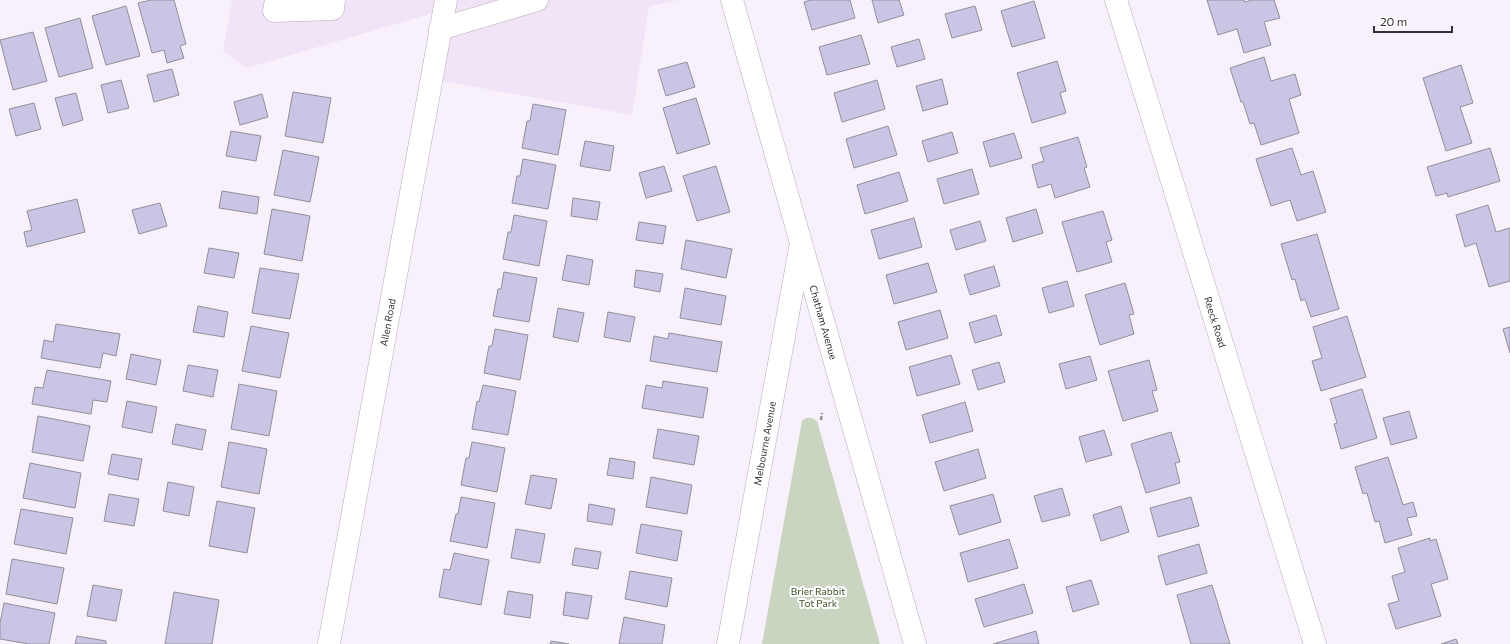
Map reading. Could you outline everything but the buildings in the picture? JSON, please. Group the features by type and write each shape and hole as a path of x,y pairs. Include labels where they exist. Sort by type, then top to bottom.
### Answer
{"street":[{"path":"276,0 274,11 333,9 334,0"},
{"name":"Allen Road","path":"329,644 446,0"},
{"path":"440,29 537,0"},
{"name":"Chatham Avenue","path":"732,0 916,644"},
{"name":"Reeck Road","path":"1116,0 1315,644"},
{"name":"Melbourne Avenue","path":"728,644 801,243"}],"shaded area":[{"path":"232,0 678,0 649,7 632,115 431,79 443,10 247,68 223,52"}],"green space":[{"name":"Brier Rabbit Tot Park","path":"806,418 812,418 817,421 880,644 762,644 802,421"}]}
